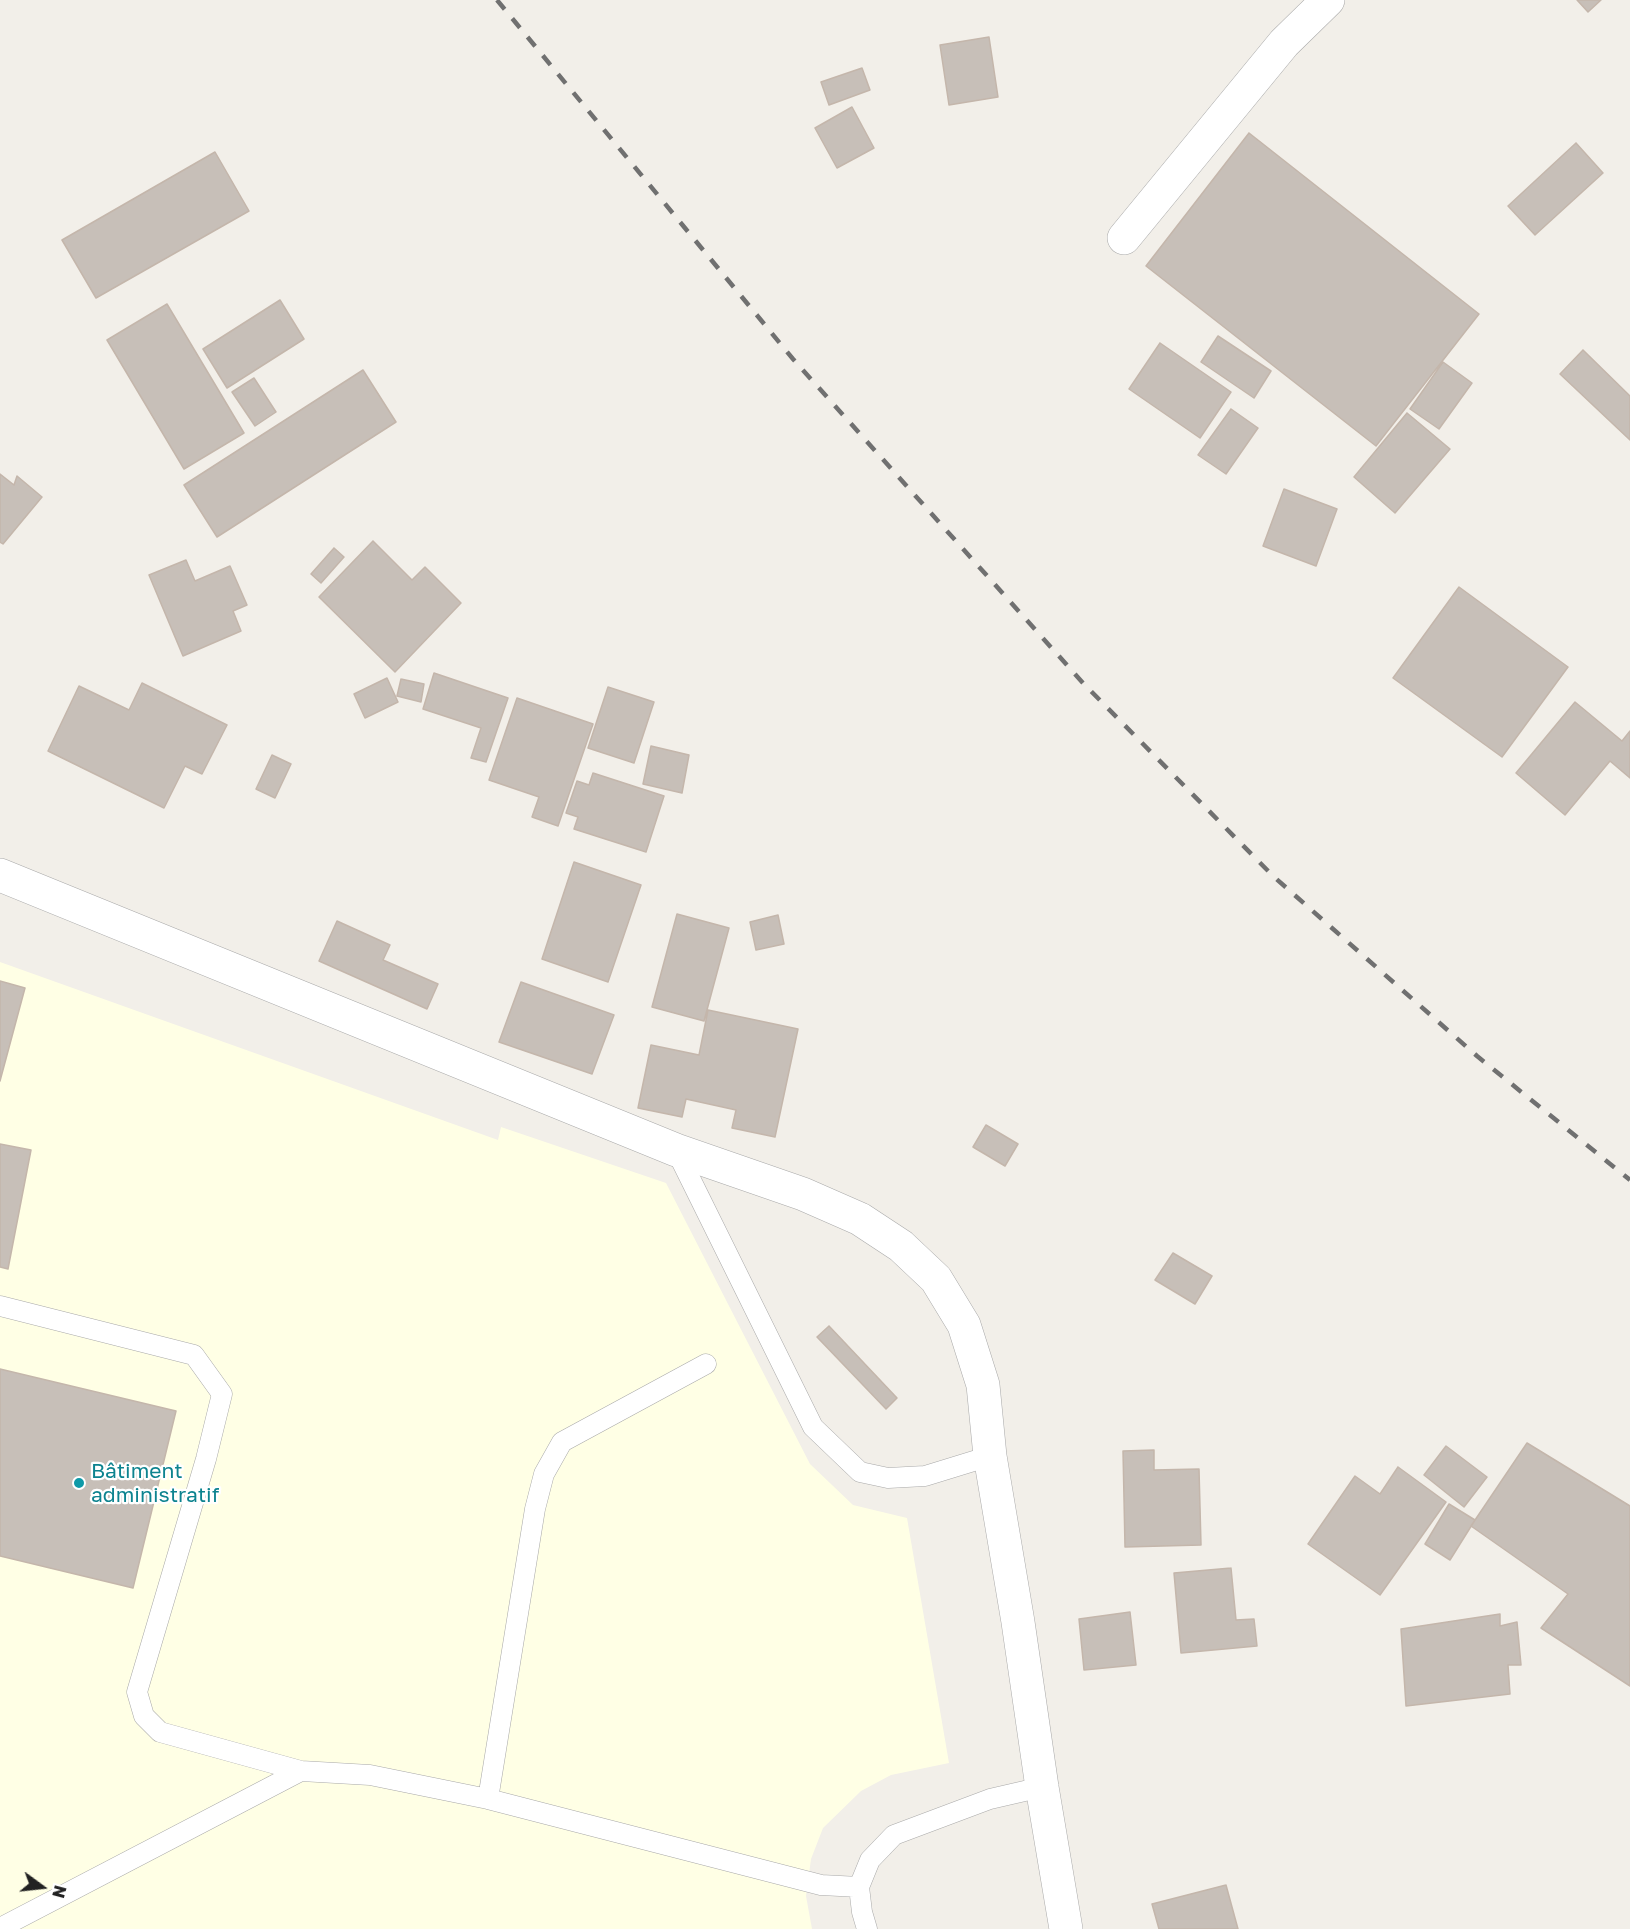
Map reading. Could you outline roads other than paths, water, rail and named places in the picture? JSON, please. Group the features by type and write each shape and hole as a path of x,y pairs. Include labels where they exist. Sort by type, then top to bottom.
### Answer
{"street":[{"path":"1124,238 1284,43 1328,0"},
{"path":"0,875 676,1150 803,1194 860,1219 901,1246 936,1279 964,1325 983,1385 990,1456 1066,1929"}],"lane":[{"path":"676,1150 813,1427 860,1472 888,1478 925,1476 990,1456"},
{"path":"0,1306 195,1355 222,1394 206,1459 137,1692 144,1716 160,1732 301,1771 370,1775 488,1799 821,1885 859,1887"},
{"path":"488,1799 535,1509 544,1474 562,1442 706,1364"},
{"path":"0,1928 301,1771"},
{"path":"867,1929 859,1887 870,1860 894,1835 990,1799 1042,1787"}],"railway":[{"path":"497,0 793,359 1083,683 1273,876 1477,1056 1630,1180"}],"place":[{"name":"Bâtiment administratif","path":"79,1483"}]}
